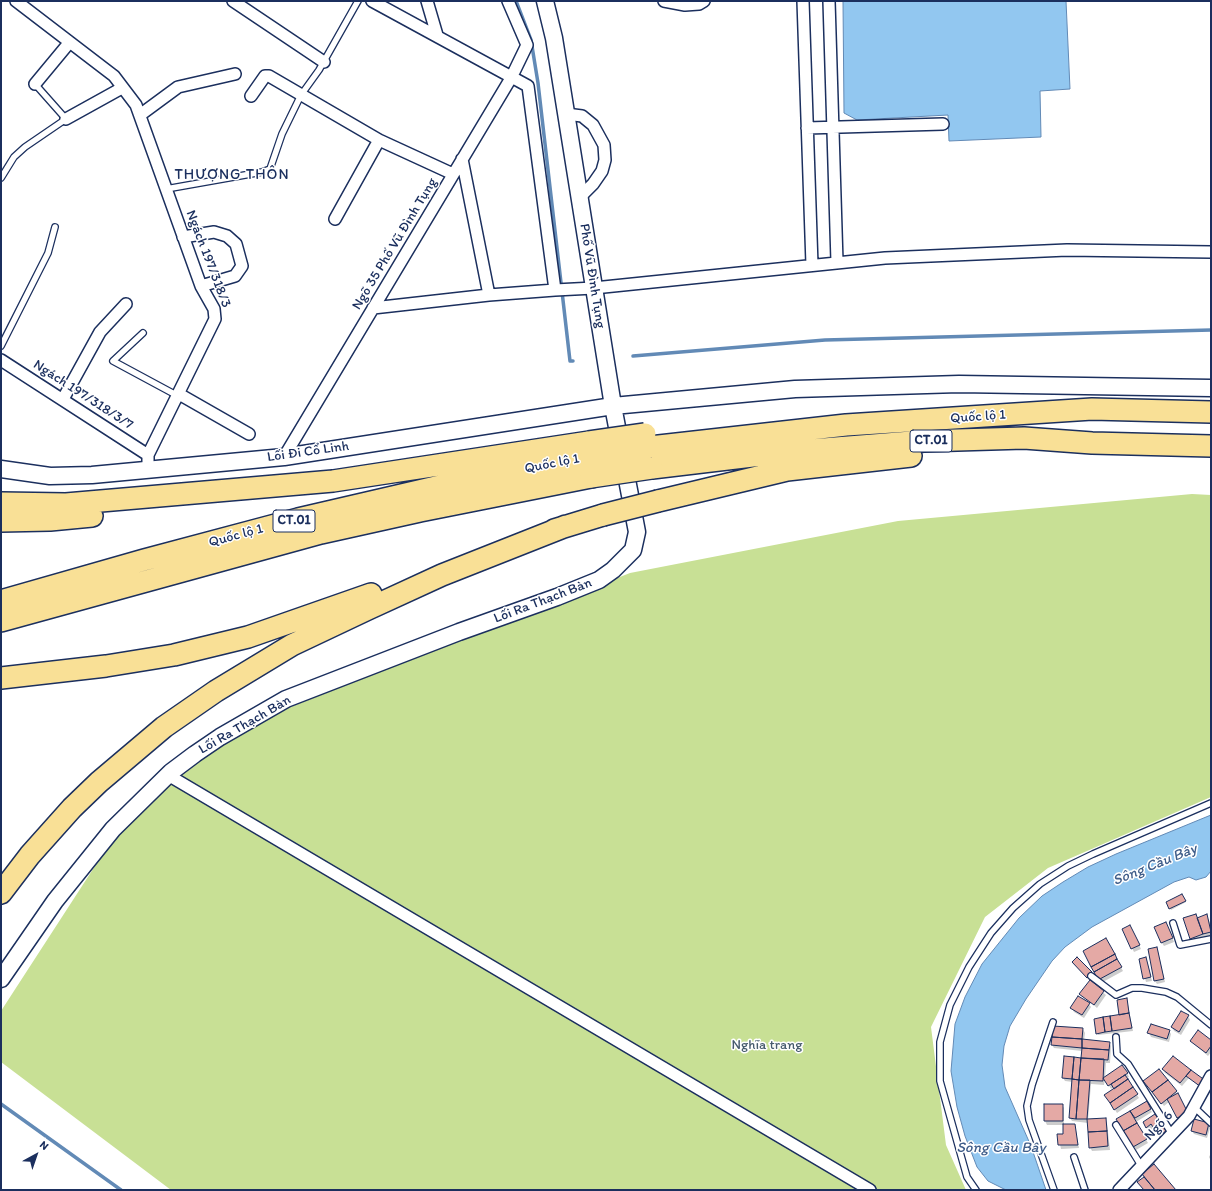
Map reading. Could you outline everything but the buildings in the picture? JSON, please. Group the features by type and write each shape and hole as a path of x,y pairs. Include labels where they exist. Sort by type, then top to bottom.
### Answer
{"highway":[{"name":"Quốc lộ 1","path":"1,600 144,560 298,520 590,449 649,440 846,425 1092,409 1211,412"},
{"name":"Quốc lộ 1","path":"1,621 321,534 420,511 591,477 652,468 786,452 924,441 1024,438 1092,443 1211,446"},
{"path":"1,503 66,504 333,481 590,449"},
{"path":"1,678 147,660 234,640 304,618 455,562 566,526 658,501 787,470 912,456 988,452 1211,456"},
{"path":"1,521 50,520 100,515 280,485"},
{"path":"1,893 30,855 72,808 99,782 164,727 216,691 292,645 368,609 442,575 566,526"}],"main road":[{"name":"Phố Vũ Đình Tụng","path":"545,1 554,38 580,196 589,288 613,406 636,532 633,550"},
{"name":"Lối Đi Cổ Linh","path":"1,469 50,476 92,475 148,462 285,456 613,406 795,389 894,384 1211,388"},
{"name":"Lối Ra Thạch Bàn","path":"1,979 78,871 113,828 168,775 220,737 286,700 453,634 557,597 599,580 613,570 633,550"}],"street":[{"name":"Ngách 197/318/3","path":"16,1 114,76 136,105 201,286 214,310 215,319 178,395 148,462"},
{"path":"233,1 324,62"},
{"path":"372,1 437,35 511,78 528,86 555,290"},
{"path":"427,1 437,35"},
{"name":"Ngõ 35 Phố Vũ Đình Tụng","path":"285,456 511,78 527,45 508,1"},
{"path":"664,1 685,5 699,4 704,1"},
{"path":"803,1 812,265"},
{"path":"829,1 837,262"},
{"path":"35,84 69,43"},
{"path":"140,115 178,87 235,74"},
{"path":"251,96 267,76 379,140 453,174"},
{"path":"66,119 122,88"},
{"path":"566,114 582,116 593,125 604,145 605,160 602,171 593,184 580,196"},
{"path":"807,128 942,124"},
{"path":"336,219 379,140"},
{"path":"462,159 489,295"},
{"path":"183,238 214,232 227,236 236,244 242,266 235,276 201,286"},
{"path":"373,308 489,295 589,288 837,262 1067,250 1211,252"},
{"path":"63,399 100,332 126,304"},
{"name":"Ngách 197/318/3/7","path":"1,360 63,399 148,462"},
{"path":"178,395 249,434"},
{"path":"168,775 870,1190"},
{"name":"Ngõ 6","path":"1119,1190 1189,1116 1211,1078"}],"lane":[{"path":"166,189 262,172 270,168 282,134 301,95 324,62 358,1"},
{"path":"1,178 14,157 25,147 66,119 35,84"},
{"path":"1,346 48,253 55,227"},
{"path":"143,333 112,361 178,395"},
{"path":"976,1190 973,1188 967,1177 940,1081 940,1042 950,1005 969,967 991,933 1013,908 1040,884 1068,866 1093,854 1211,803"},
{"path":"1173,923 1180,945 1211,939"},
{"path":"1091,976 1116,994 1132,988 1166,992 1177,997 1211,1025"},
{"path":"1053,1022 1032,1084 1027,1106 1030,1120 1054,1190"},
{"path":"1116,1037 1117,1054 1128,1064 1172,1134"},
{"path":"1194,1107 1211,1123"},
{"path":"1116,1125 1142,1166"},
{"path":"1074,1157 1086,1190"}],"green space":[{"name":"Nghĩa trang","path":"1192,494 1211,495 1211,797 1048,868 985,917 931,1027 946,1145 966,1190 171,1190 1,1062 1,1011 119,829 210,747 288,708 630,573 898,521"}],"water":[{"path":"843,1 1066,1 1070,89 1040,91 1041,137 949,141 948,115 857,120 844,113"},
{"name":"Sông Cầu Bây","path":"1211,815 1211,871 1206,877 1196,880 1189,877 1174,882 1092,927 1065,947 1052,961 1026,999 1010,1026 1004,1046 1002,1065 1005,1087 1031,1146 1046,1190 1006,1190 988,1181 977,1167 965,1136 957,1107 951,1071 955,1024 965,997 982,964 1019,918 1042,896 1063,882 1088,867 1116,854"}],"waterway":[{"path":"516,1 531,40 538,83 570,361 573,361"},
{"path":"633,356 825,340 1211,330"},
{"path":"1,1104 121,1190"}],"district":[{"name":"THƯỢNG THÔN","path":"232,175"}]}
